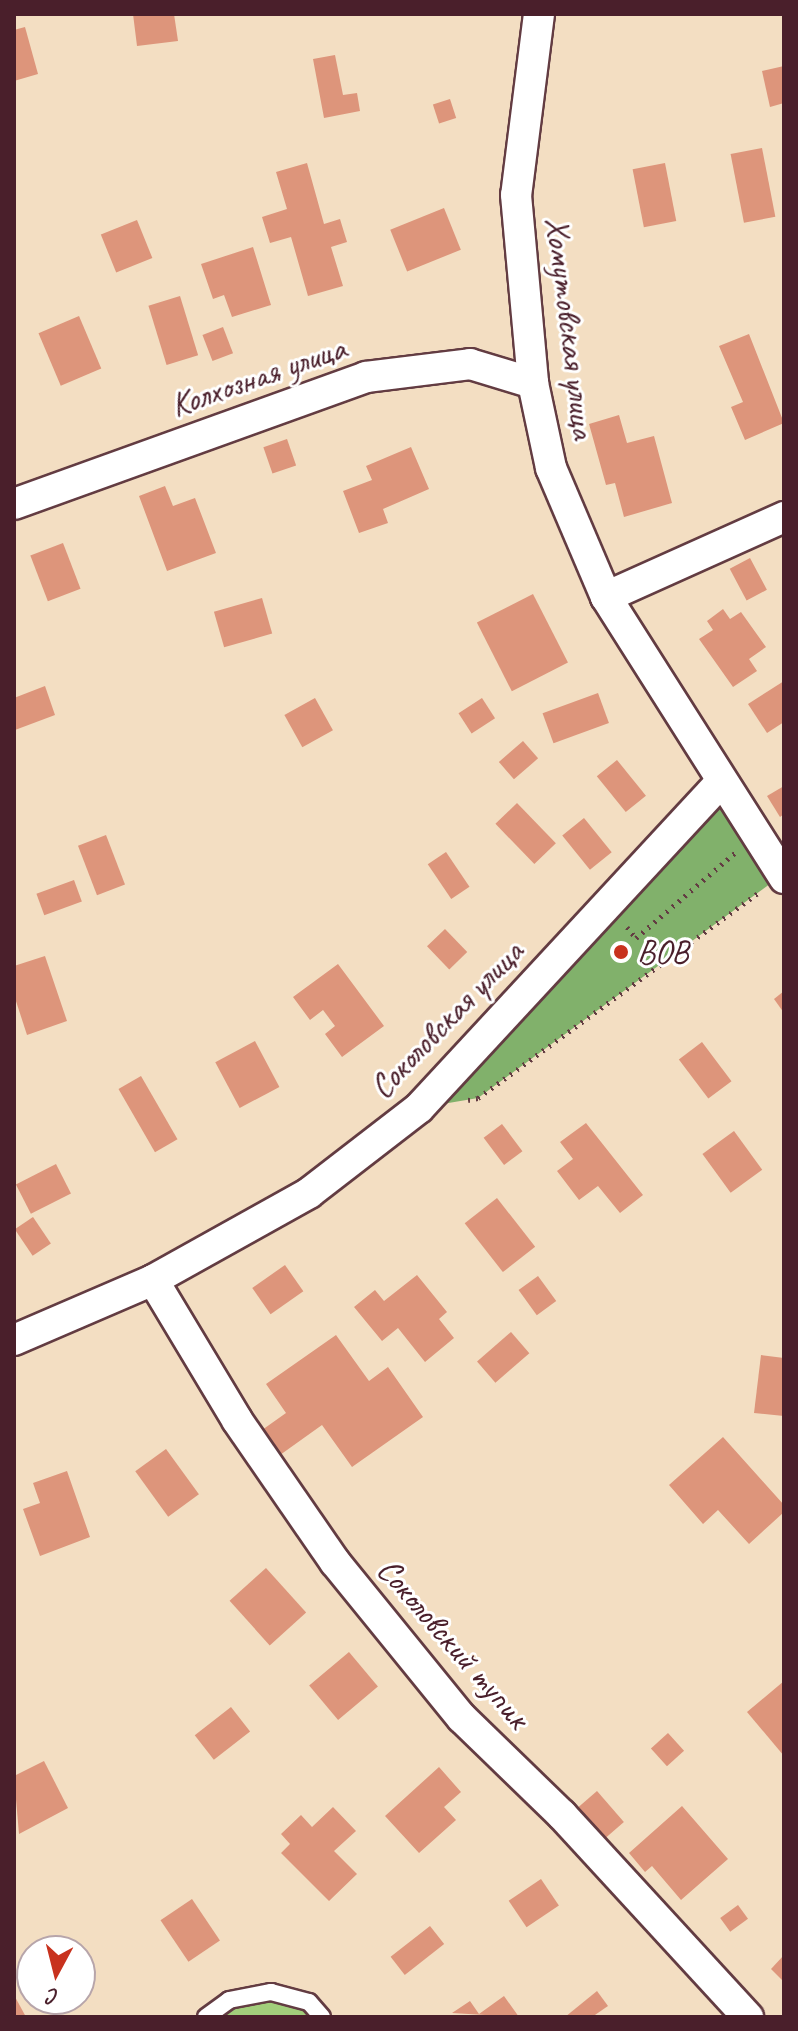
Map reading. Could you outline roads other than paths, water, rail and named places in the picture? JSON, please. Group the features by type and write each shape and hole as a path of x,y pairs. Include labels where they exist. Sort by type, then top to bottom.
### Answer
{"street":[{"name":"Хомутовская улица","path":"539,14 516,195 533,383 551,468 606,597 719,784 783,877"},
{"name":"Колхозная улица","path":"14,504 366,377 470,364 533,383"},
{"path":"606,597 784,517"},
{"name":"Соколовская улица","path":"14,1340 153,1280 309,1193 419,1108 719,784"},
{"name":"Соколовский тупик","path":"153,1280 237,1420 345,1574 462,1718 562,1815 748,2017"}],"lane":[{"path":"206,2017 229,2000 271,1992 309,2002 322,2017"}],"place":[{"name":"ВОВ","path":"621,952"}]}
